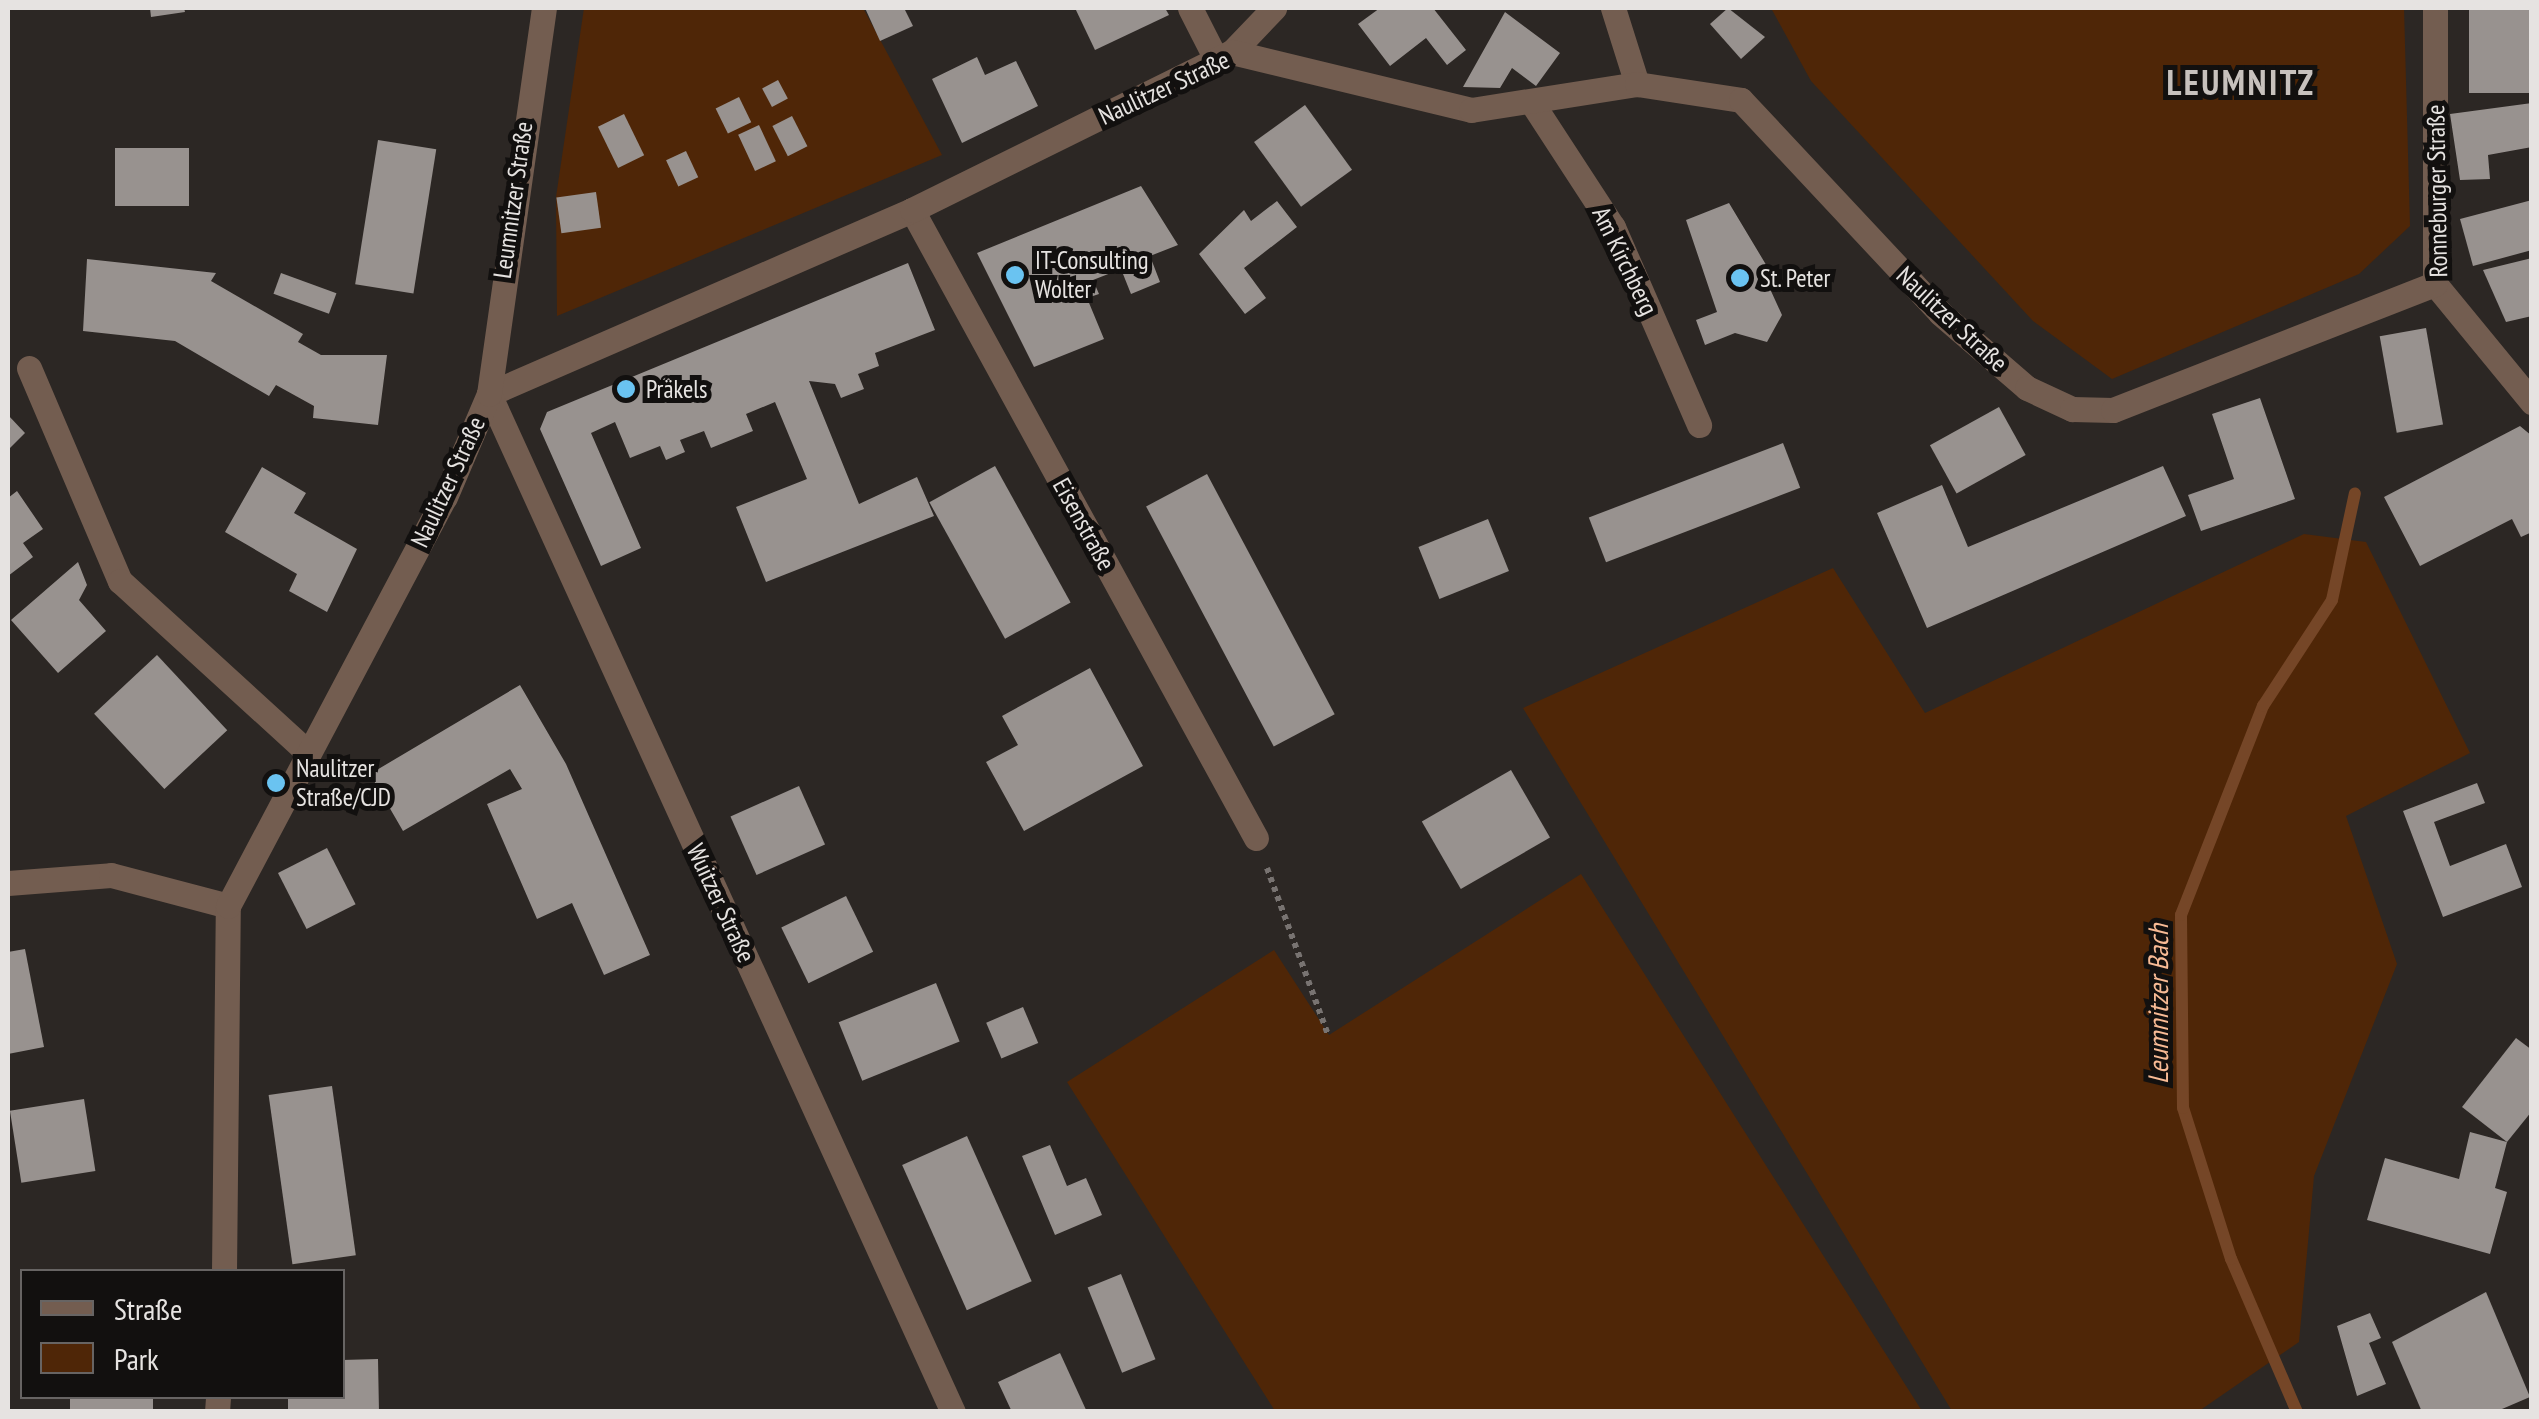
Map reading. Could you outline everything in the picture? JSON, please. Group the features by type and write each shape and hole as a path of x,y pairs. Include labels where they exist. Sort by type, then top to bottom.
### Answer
{"street":[{"name":"Leumnitzer Straße","path":"488,394 544,8"},
{"path":"1190,8 1224,57 1274,8"},
{"path":"1613,8 1636,84"},
{"name":"Ronneburger Straße","path":"2435,8 2434,284 2532,402"},
{"name":"Naulitzer Straße","path":"224,1269 228,906 305,750 445,497 488,394 912,210 1224,57 1471,110 1534,106 1636,84 1741,100 1940,314 2026,388 2072,409 2113,410 2434,284"},
{"name":"Am Kirchberg","path":"1534,106 1613,227 1699,425"},
{"name":"Eisenstraße","path":"912,210 1256,838"},
{"path":"29,368 120,582 305,750"},
{"name":"Wuitzer Straße","path":"488,394 953,1412"},
{"path":"8,882 111,875 228,906"}],"path":[{"path":"1256,838 1328,1036"}],"green space":[{"path":"584,8 863,8 942,155 557,316 556,197"},
{"path":"1771,8 2404,8 2410,226 2359,274 2112,379 2033,321 1811,81"},
{"path":"2304,534 2366,542 2470,753 2346,816 2397,964 2314,1176 2299,1342 2199,1411 1952,1411 1523,708 1833,568 1925,713"},
{"path":"1581,874 1922,1411 1275,1411 1067,1082 1274,950 1329,1035"}],"building":[{"path":"150,8 184,8 185,12 151,17"},
{"path":"865,8 904,8 913,26 880,41"},
{"path":"1075,8 1165,8 1169,15 1095,50"},
{"path":"1380,8 1433,8 1466,50 1447,65 1426,38 1390,66 1358,24"},
{"path":"1728,8 1765,37 1741,59 1710,24"},
{"path":"2469,8 2532,8 2532,93 2469,93"},
{"path":"1505,12 1560,53 1536,86 1512,68 1500,88 1463,87"},
{"path":"977,57 985,75 1016,61 1038,106 962,143 932,79"},
{"path":"778,80 788,99 772,107 762,88"},
{"path":"739,97 751,122 728,134 716,108"},
{"path":"2532,103 2532,147 2488,155 2490,179 2460,180 2450,114"},
{"path":"1305,105 1352,170 1301,207 1254,142"},
{"path":"624,114 644,155 618,168 598,127"},
{"path":"792,116 807,146 788,156 772,126"},
{"path":"759,125 776,161 755,171 738,135"},
{"path":"378,140 436,149 413,293 355,284"},
{"path":"115,148 189,148 189,206 115,206"},
{"path":"686,151 698,177 678,187 666,160"},
{"path":"1141,186 1178,245 1150,256 1160,282 1131,294 1121,269 1093,280 1099,294 1087,298 1104,339 1034,367 977,253"},
{"path":"596,192 601,228 561,233 556,198"},
{"path":"2532,200 2532,250 2473,266 2460,219"},
{"path":"1277,201 1297,227 1244,268 1266,298 1245,314 1199,254 1244,210 1251,221"},
{"name":"St. Peter","path":"1729,203 1780,288 1771,291 1782,315 1767,342 1735,333 1705,345 1696,320 1717,312 1686,220"},
{"path":"2532,258 2532,316 2506,322 2483,270"},
{"path":"87,259 216,273 211,281 303,334 298,342 321,355 387,355 378,425 313,418 314,406 276,385 269,396 175,341 83,331"},
{"path":"908,263 935,330 875,353 879,366 858,374 864,389 841,398 835,384 809,381 859,504 917,477 934,516 766,582 736,507 807,479 775,402 746,414 753,431 711,448 704,431 680,440 685,452 666,460 660,446 630,458 615,422 591,433 641,548 601,566 540,429 547,412"},
{"path":"281,273 336,293 329,314 273,294"},
{"path":"2426,328 2443,425 2397,433 2380,336"},
{"path":"2260,398 2295,499 2201,531 2188,495 2234,479 2212,414"},
{"path":"1999,407 2026,455 1957,493 1930,445"},
{"path":"8,415 25,433 8,450"},
{"path":"2520,426 2532,436 2532,532 2521,537 2512,519 2420,566 2384,497"},
{"path":"1783,443 1800,488 1606,562 1589,518"},
{"path":"995,466 1071,602 1005,639 929,502"},
{"path":"2163,466 2186,516 1927,628 1877,513 1942,485 1968,547"},
{"path":"262,467 306,493 294,513 357,549 327,612 289,591 297,574 225,532"},
{"path":"1207,474 1335,714 1274,747 1146,506"},
{"path":"17,491 43,529 23,543 33,557 8,576 8,498"},
{"path":"1488,519 1509,571 1439,599 1418,547"},
{"path":"78,562 87,585 79,600 106,631 58,673 11,620"},
{"path":"157,655 227,730 164,789 94,714"},
{"path":"1090,668 1143,766 1024,831 986,762 1018,745 1002,716"},
{"path":"520,685 566,764 650,955 604,975 572,903 537,919 487,804 522,789 510,769 403,831 370,774"},
{"path":"1511,770 1550,838 1461,889 1422,821"},
{"path":"2477,783 2485,803 2434,822 2450,866 2506,844 2522,887 2443,917 2403,811"},
{"path":"799,786 825,844 757,875 730,817"},
{"path":"327,848 356,904 307,929 278,873"},
{"path":"846,896 873,952 808,983 781,928"},
{"path":"25,949 44,1047 8,1054 8,952"},
{"path":"936,983 960,1041 862,1081 839,1022"},
{"path":"1023,1007 1038,1043 1001,1059 986,1023"},
{"path":"2516,1038 2532,1050 2532,1111 2507,1142 2462,1107"},
{"path":"332,1086 356,1255 292,1264 269,1095"},
{"path":"84,1099 95,1171 21,1183 10,1111"},
{"path":"2470,1132 2507,1142 2495,1188 2507,1192 2490,1254 2367,1220 2385,1158 2459,1179"},
{"path":"967,1136 1032,1281 967,1310 902,1165"},
{"path":"1050,1145 1067,1186 1086,1178 1102,1215 1055,1235 1022,1156"},
{"path":"1121,1274 1155,1359 1122,1373 1088,1287"},
{"path":"2486,1292 2530,1397 2495,1412 2422,1412 2392,1342"},
{"path":"2370,1313 2381,1338 2369,1343 2386,1384 2357,1396 2337,1326"},
{"path":"1060,1353 1087,1412 1012,1412 998,1382"},
{"path":"378,1359 379,1412 288,1412 288,1399 345,1399 345,1360"},
{"path":"70,1399 153,1399 153,1412 70,1412"}],"waterway":[{"name":"Leumnitzer Bach","path":"2297,1412 2231,1259 2183,1108 2181,915 2263,706 2332,600 2355,493"}],"place":[{"name":"IT-Consulting Wolter","path":"1015,275"},
{"name":"St. Peter","path":"1740,278"},
{"name":"Präkels","path":"626,389"},
{"name":"Naulitzer Straße/CJD","path":"276,783"}],"district":[{"name":"LEUMNITZ","path":"2241,82"}]}
